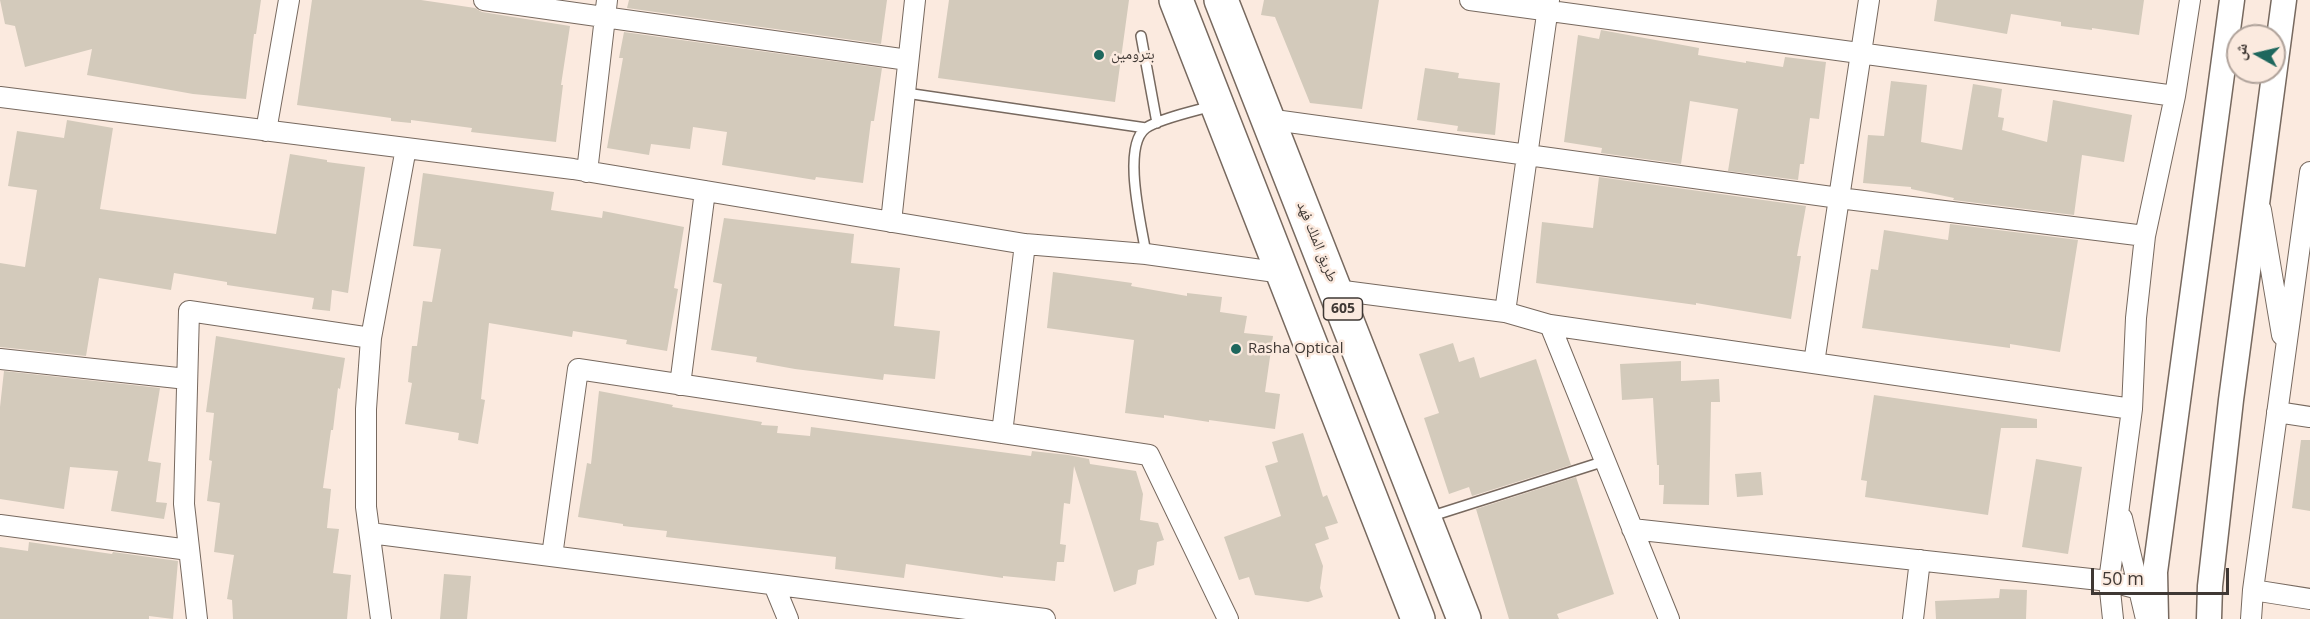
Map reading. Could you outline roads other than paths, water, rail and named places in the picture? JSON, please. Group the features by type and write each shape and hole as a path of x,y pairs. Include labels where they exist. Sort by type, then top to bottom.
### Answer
{"highway":[{"name":"605","path":"1176,0 1414,614"},
{"name":"طريق الملك فهد","path":"1221,0 1464,619"}],"street":[{"path":"266,130 290,0"},
{"path":"484,0 606,9 908,60"},
{"path":"891,222 915,0"},
{"path":"1470,0 1548,6 1861,53 2175,96"},
{"path":"1814,363 1869,0"},
{"path":"2114,619 2109,581 2132,409 2136,318 2145,236 2175,96 2190,0"},
{"path":"2156,619 2156,561 2232,0"},
{"path":"2281,24 2284,0"},
{"path":"2286,45 2302,0"},
{"path":"1505,312 1548,6"},
{"path":"587,172 606,9"},
{"path":"2209,619 2210,586 2231,400 2273,84"},
{"path":"0,97 587,172 1025,244 1146,254 1283,273"},
{"path":"1267,119 1839,198 2145,236"},
{"path":"381,619 366,507 366,409 371,338 406,148"},
{"path":"2251,619 2253,590 2310,172"},
{"path":"680,385 705,191"},
{"path":"2259,199 2285,355"},
{"path":"1002,433 1025,244"},
{"path":"1336,290 1505,312 1550,325 2132,409"},
{"path":"197,619 184,504 189,311 371,338"},
{"path":"1550,325 1669,619"},
{"path":"0,359 187,379"},
{"path":"552,556 578,369 1149,455 1228,619"},
{"path":"2277,412 2310,417"},
{"path":"2118,504 2146,619"},
{"path":"0,525 189,550"},
{"path":"1632,529 2109,581 2139,589"},
{"path":"370,533 1045,619"},
{"path":"1914,619 1920,560"},
{"path":"774,585 788,619"},
{"path":"2253,590 2310,599"}],"lane":[{"path":"1141,36 1157,123"},
{"path":"906,93 1146,128"},
{"path":"1146,254 1133,162 1140,134 1157,123 1217,105"},
{"path":"1424,519 1605,461"}],"place":[{"name":"بترومين","path":"1099,55"},
{"name":"Rasha Optical","path":"1236,349"}]}
